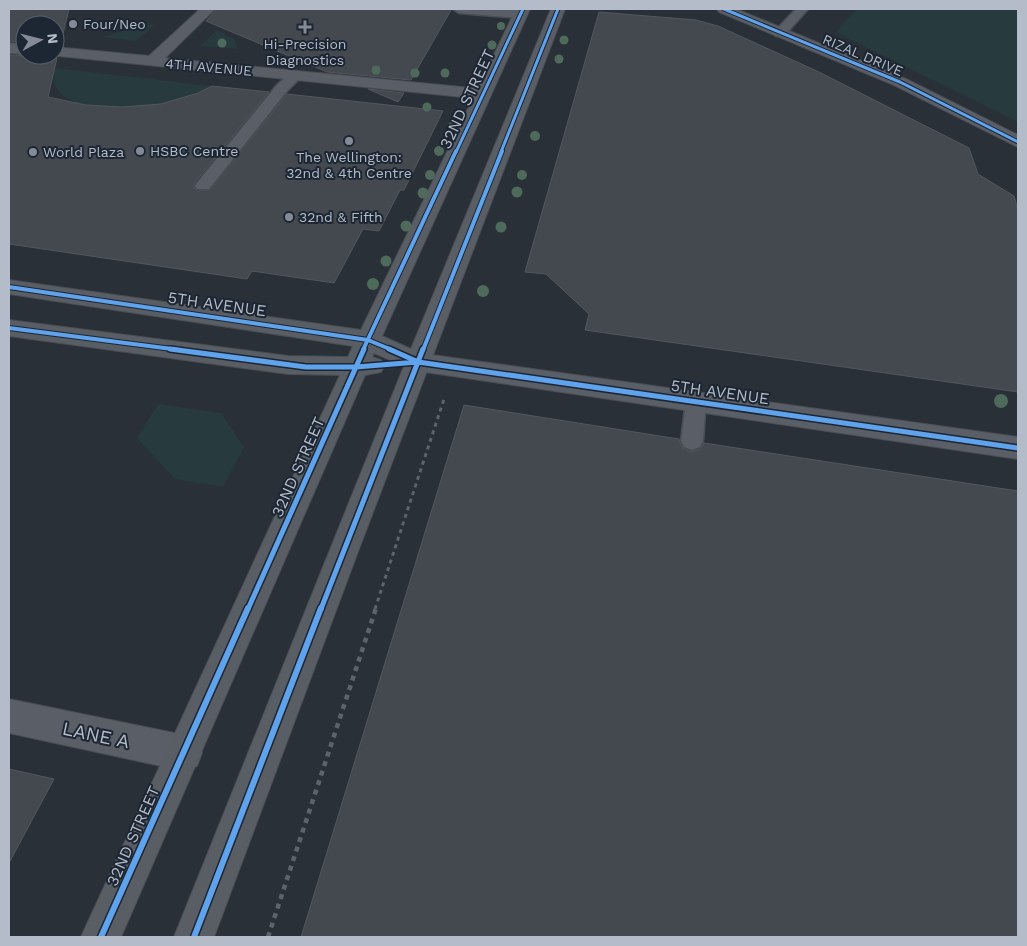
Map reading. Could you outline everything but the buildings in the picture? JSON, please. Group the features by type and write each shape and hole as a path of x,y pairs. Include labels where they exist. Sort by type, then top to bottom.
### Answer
{"main road":[{"path":"194,937 558,9"},
{"name":"32ND STREET","path":"101,937 368,340 522,11"},
{"name":"5TH AVENUE","path":"9,287 368,340 418,362"},
{"name":"5TH AVENUE","path":"9,328 288,365 356,367 418,362"}],"street":[{"path":"152,62 208,9"},
{"name":"RIZAL DRIVE","path":"724,9 900,82 1018,142"},
{"name":"4TH AVENUE","path":"65,53 482,94"},
{"name":"5TH AVENUE","path":"418,362 1018,448"},
{"name":"LANE A","path":"9,716 184,753"}],"lane":[{"path":"459,9 522,11"},
{"path":"780,33 802,9"},
{"path":"203,186 282,88 296,75"},
{"path":"692,441 696,401"}],"path":[{"path":"268,937 444,399"}],"green space":[{"path":"857,9 1018,9 1018,122 836,32"},
{"path":"155,24 136,41 103,37 141,25"},
{"path":"217,30 234,39 238,49 201,46"},
{"path":"55,68 212,86 187,97 161,104 112,108 93,106 76,102 62,95 55,84"},
{"path":"158,404 221,413 244,447 223,487 175,479 137,438"}],"cycle path":[{"path":"101,937 368,340 523,9"},
{"path":"194,937 344,549 558,9"},
{"path":"724,9 900,82 1018,142"},
{"path":"9,287 368,340 416,361"},
{"path":"9,328 306,367 356,367 418,362 1018,448"}],"place":[{"name":"Four/Neo","path":"73,24"},
{"name":"Hi-Precision Diagnostics","path":"305,27"},
{"name":"The Wellington: 32nd & 4th Centre","path":"349,141"},
{"name":"HSBC Centre","path":"140,151"},
{"name":"World Plaza","path":"33,152"},
{"name":"32nd & Fifth","path":"289,217"}]}
